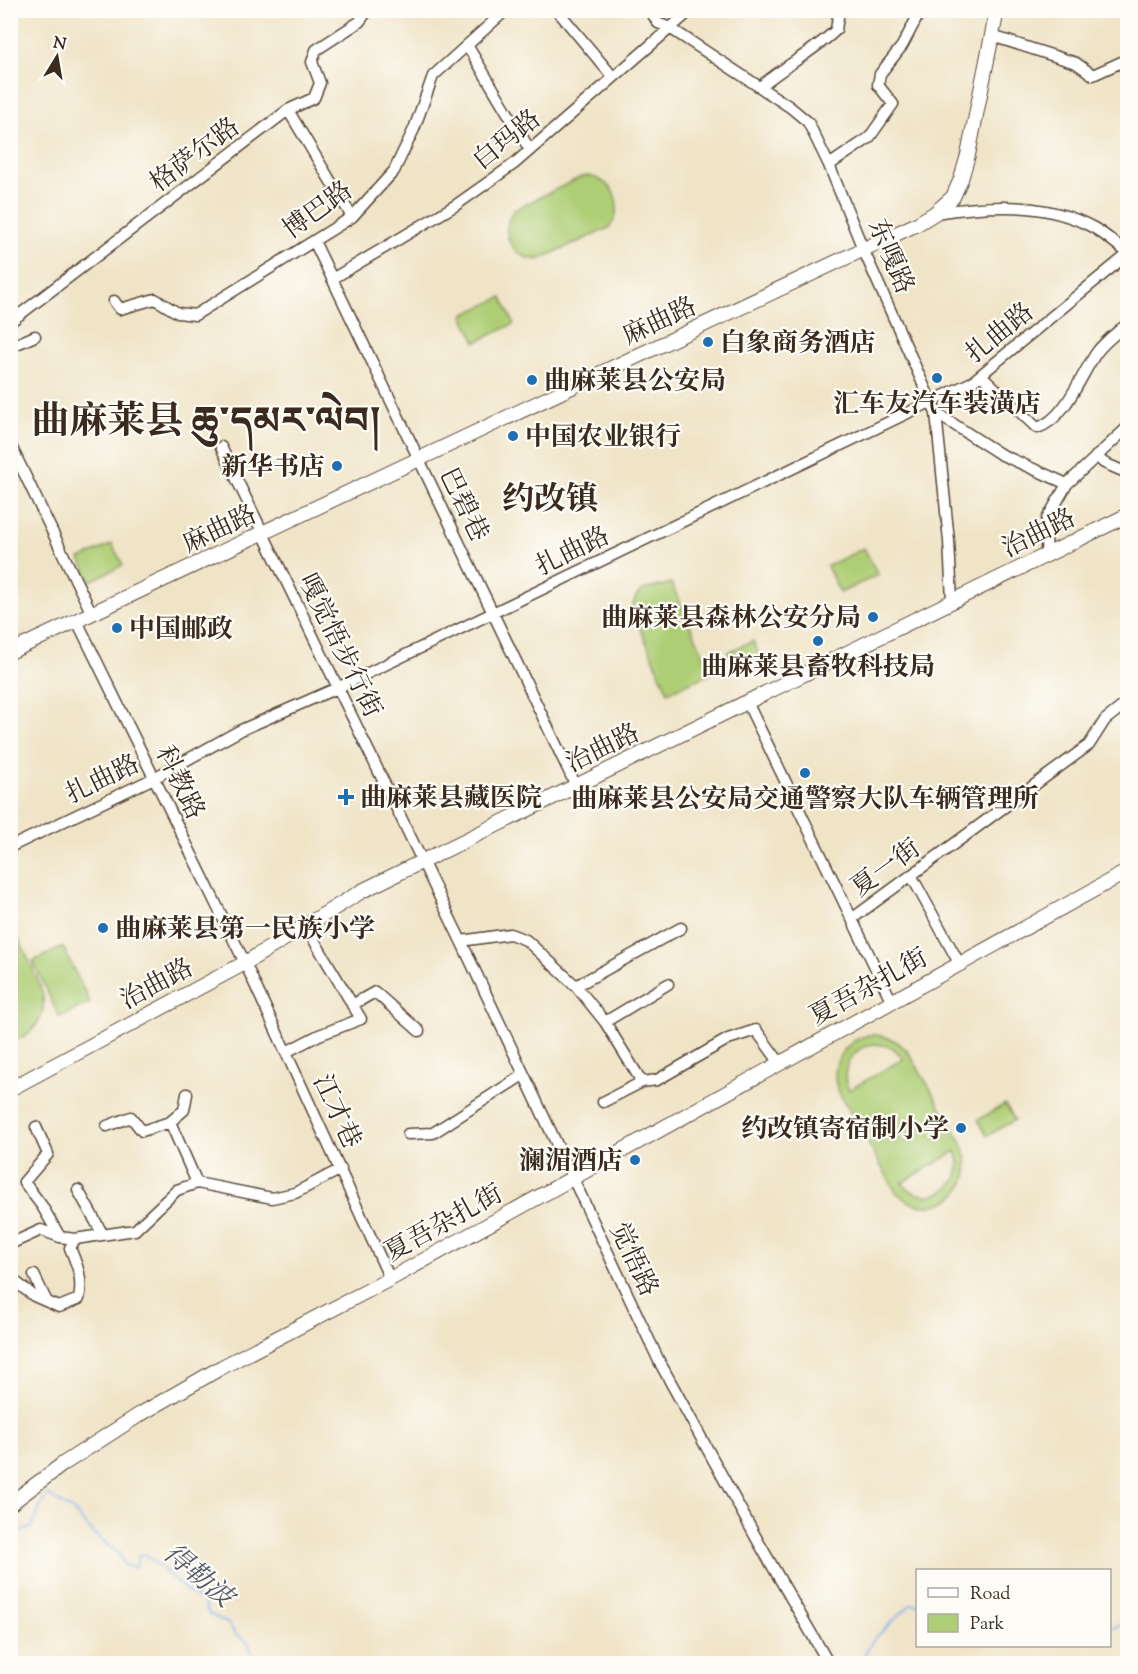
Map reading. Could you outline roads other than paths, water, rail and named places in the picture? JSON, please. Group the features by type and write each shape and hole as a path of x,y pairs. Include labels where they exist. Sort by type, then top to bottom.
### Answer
{"main road":[{"name":"麻曲路","path":"10,652 419,461 917,224 935,213 953,197 961,179 968,155 997,10"},
{"name":"治曲路","path":"10,1089 245,963 362,891 1128,515"},
{"name":"夏吾杂扎街","path":"10,1504 63,1464 139,1415 222,1367 572,1179 891,1000 1128,871"}],"street":[{"name":"格萨尔路","path":"10,322 288,110 314,98 320,83 312,62 316,50 359,22 368,10"},
{"name":"博巴路","path":"114,301 120,309 154,299 178,313 195,315 352,217 394,171 414,129 433,76 506,10"},
{"path":"558,10 614,77"},
{"name":"东嘎路","path":"650,10 658,23 670,28 760,87 808,122 830,165 863,249 936,413 949,541 952,601"},
{"name":"白玛路","path":"332,279 456,205 514,164 691,10"},
{"path":"760,87 780,70 827,39 836,30 838,10"},
{"path":"830,165 869,138 893,104 878,85 880,74 902,46 921,10"},
{"path":"992,36 1076,63 1093,75 1128,59"},
{"path":"467,45 530,150"},
{"path":"288,110 352,217"},
{"path":"935,213 979,207 1022,207 1058,214 1094,228 1128,254"},
{"name":"巴碧巷","path":"314,242 576,786"},
{"name":"扎曲路","path":"10,847 154,778 241,730 337,688 972,382 1128,254"},
{"path":"981,375 1037,428 1044,425 1070,400 1098,351 1128,323"},
{"path":"10,347 35,336"},
{"path":"936,413 1000,453 1067,484"},
{"path":"1046,555 1047,519 1067,484 1128,427"},
{"path":"10,444 92,614"},
{"name":"嘎觉悟步行街","path":"221,447 422,862"},
{"path":"1096,456 1104,463 1125,472 1128,470"},
{"name":"科教路","path":"77,621 245,963"},
{"path":"747,702 891,1000"},
{"name":"夏一街","path":"853,918 1089,745 1105,720 1128,702"},
{"name":"觉悟路","path":"422,862 659,1361 759,1543 830,1664"},
{"path":"911,875 959,963"},
{"path":"286,1052 319,1035 361,1020 305,925"},
{"path":"576,986 681,928"},
{"path":"461,941 510,934 526,940 576,986 605,1022 642,1082"},
{"name":"江才巷","path":"245,963 390,1278"},
{"path":"605,1022 668,984"},
{"path":"352,1005 375,992 419,1030"},
{"path":"603,1102 642,1082 657,1080 728,1039 756,1030 780,1063"},
{"path":"408,1134 433,1133 524,1075"},
{"path":"107,1126 130,1117 142,1131 170,1122 184,1110 187,1094"},
{"path":"170,1122 197,1183"},
{"path":"36,1127 48,1154 24,1182 42,1206 60,1237"},
{"path":"10,1244 41,1230 60,1237 75,1239 135,1230 177,1190 197,1183 272,1198 295,1193 341,1169"},
{"path":"78,1190 102,1233"},
{"path":"17,1283 34,1296 59,1307 79,1299 80,1271 70,1248 75,1239"},
{"path":"34,1275 46,1300"}],"waterway":[{"name":"得勒波","path":"10,1531 20,1532 32,1527 48,1495 73,1511 94,1534 119,1554 125,1566 136,1567 139,1555 146,1554 187,1591 204,1602 209,1614 229,1624 235,1634 248,1643 254,1658 260,1664"},
{"name":"得勒波","path":"862,1664 861,1661 873,1640 911,1604 916,1605"},
{"name":"得勒波","path":"1111,1628 1128,1623"}],"place":[{"name":"白象商务酒店","path":"708,342"},
{"name":"汇车友汽车装潢店","path":"937,378"},
{"name":"曲麻莱县公安局","path":"532,380"},
{"name":"中国农业银行","path":"513,436"},
{"name":"新华书店","path":"337,466"},
{"name":"曲麻莱县森林公安分局","path":"873,617"},
{"name":"中国邮政","path":"117,628"},
{"name":"曲麻莱县畜牧科技局","path":"818,641"},
{"name":"曲麻莱县公安局交通警察大队车辆管理所","path":"805,773"},
{"name":"曲麻莱县藏医院","path":"346,797"},
{"name":"曲麻莱县第一民族小学","path":"103,928"},
{"name":"约改镇寄宿制小学","path":"961,1128"},
{"name":"澜湄酒店","path":"635,1160"}],"district":[{"name":"曲麻莱县 ཆུ་དམར་ལེབ།","path":"206,420"},
{"name":"约改镇","path":"550,498"}]}
